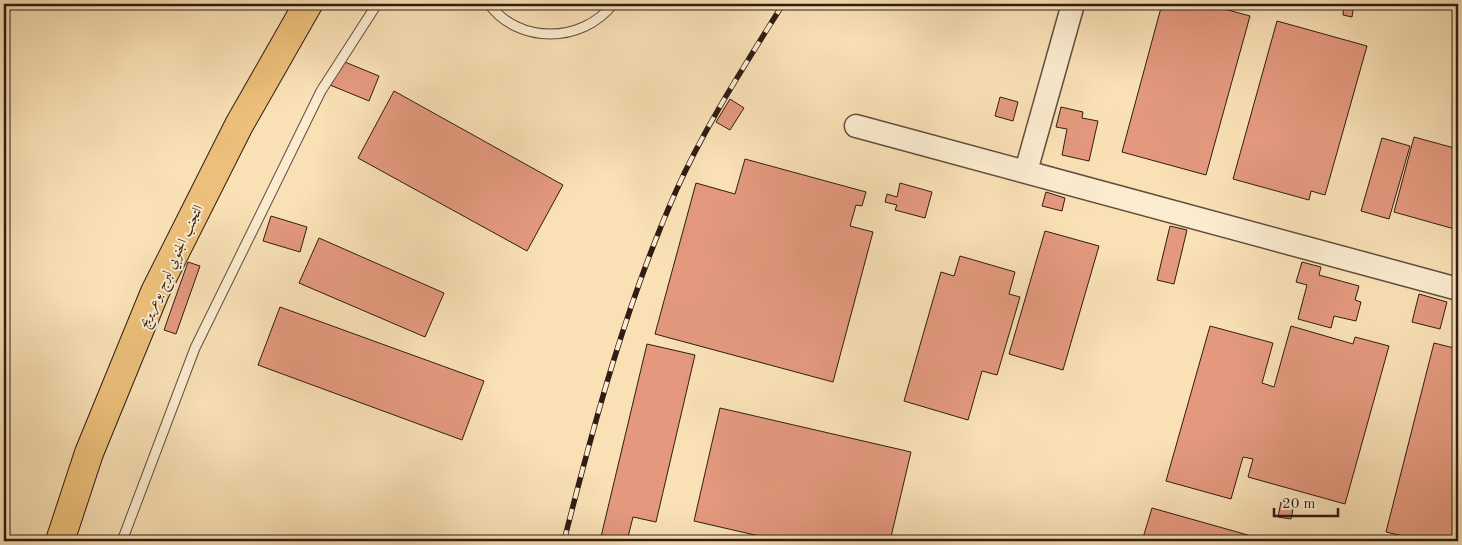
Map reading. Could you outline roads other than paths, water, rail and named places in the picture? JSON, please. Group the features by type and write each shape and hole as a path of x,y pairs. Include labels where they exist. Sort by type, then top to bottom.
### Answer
{"highway":[{"name":"التجنب الجنوبي لبرج بوعريريج","path":"60,541 89,453 155,292 239,125 308,4"}],"street":[{"path":"1026,171 1073,4"},
{"path":"856,126 1458,289"}],"lane":[{"path":"122,541 195,348 321,91 378,4"},
{"path":"488,4 496,13 517,28 542,35 568,33 592,23 613,4"}],"railway":[{"path":"564,541 612,364 658,234 687,167 700,143 726,96 783,4"}]}
